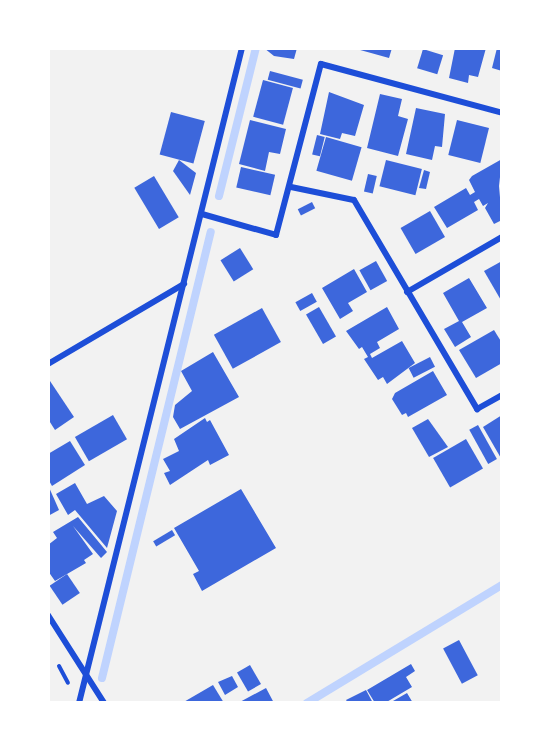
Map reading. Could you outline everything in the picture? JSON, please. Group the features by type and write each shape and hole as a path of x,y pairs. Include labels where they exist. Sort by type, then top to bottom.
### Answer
{"street":[{"path":"79,703 242,48"},
{"path":"202,214 276,235 291,187 321,63 502,113"},
{"path":"291,187 354,200 477,410 502,395"},
{"path":"407,292 502,237"},
{"path":"48,364 184,284"},
{"path":"48,615 104,703"}],"path":[{"path":"53,656 69,685 67,694"}],"building":[{"path":"264,48 297,48 294,59 274,56"},
{"path":"353,48 392,48 389,58"},
{"path":"455,48 486,48 478,77 469,75 468,83 449,78"},
{"path":"497,48 502,48 502,71 492,68"},
{"path":"423,49 443,55 437,74 417,68"},
{"path":"270,71 303,80 301,88 268,80"},
{"path":"263,80 293,88 283,125 253,117"},
{"path":"329,92 364,105 355,136 342,133 340,139 320,134"},
{"path":"380,94 402,99 398,116 408,119 398,156 367,148"},
{"path":"416,108 445,114 442,147 435,146 432,160 406,154"},
{"path":"171,112 205,121 193,164 160,155"},
{"path":"250,120 286,129 280,154 269,152 265,171 239,164"},
{"path":"457,120 489,128 480,163 448,155"},
{"path":"317,135 325,137 320,156 312,154"},
{"path":"326,137 362,147 352,181 316,171"},
{"path":"502,159 499,186 502,220 494,224 485,208 488,203 483,206 479,199 474,202 478,210 447,228 434,207 466,188 470,195 475,192 469,180 472,176"},
{"path":"179,160 196,173 190,195 173,171"},
{"path":"386,160 422,169 415,195 379,186"},
{"path":"241,167 275,175 270,195 236,187"},
{"path":"424,170 430,172 426,189 419,188"},
{"path":"368,174 377,176 373,194 364,192"},
{"path":"154,176 179,217 159,229 134,188"},
{"path":"312,202 315,208 301,216 298,209"},
{"path":"430,211 445,237 416,254 401,228"},
{"path":"240,248 253,269 234,281 220,260"},
{"path":"376,261 387,281 371,290 359,270"},
{"path":"502,261 502,302 484,271"},
{"path":"354,269 367,292 348,303 353,311 340,319 322,288"},
{"path":"469,278 487,308 462,322 471,337 455,347 444,329 459,321 443,293"},
{"path":"312,293 317,302 300,311 295,302"},
{"path":"319,307 336,336 323,344 306,314"},
{"path":"387,307 399,329 377,342 380,348 370,354 372,358 402,341 415,363 387,384 383,377 378,380 364,359 368,357 362,347 359,349 346,331"},
{"path":"262,308 281,342 233,369 214,335"},
{"path":"494,330 502,343 502,363 476,378 459,350"},
{"path":"213,352 239,397 180,429 173,417 175,405 192,391 181,371"},
{"path":"430,357 435,367 414,378 409,368"},
{"path":"433,371 447,395 408,417 406,413 402,415 392,399 395,393"},
{"path":"48,378 74,417 55,430 48,419"},
{"path":"113,415 127,439 89,461 75,437"},
{"path":"502,415 502,460 483,427"},
{"path":"205,418 207,422 210,420 229,455 210,465 208,460 170,485 164,473 170,471 163,459 179,451 174,439"},
{"path":"428,419 448,447 429,457 412,428"},
{"path":"478,425 497,459 488,464 469,430"},
{"path":"466,439 483,468 450,487 433,458"},
{"path":"70,441 85,465 52,486 48,479 48,454"},
{"path":"75,483 87,504 104,496 117,511 107,548 75,510 68,515 56,494"},
{"path":"48,485 59,510 48,516"},
{"path":"241,489 276,548 202,591 193,574 199,571 174,528"},
{"path":"78,517 107,552 101,558 73,526 93,554 84,560 86,563 55,581 48,571 48,545 57,538 53,532"},
{"path":"172,530 175,535 156,546 153,541"},
{"path":"67,574 80,593 62,605 50,586"},
{"path":"459,640 478,675 462,684 443,648"},
{"path":"411,664 415,671 406,677 412,687 385,703 375,703 367,690"},
{"path":"250,665 261,684 248,692 237,672"},
{"path":"232,676 238,687 225,695 218,682"},
{"path":"213,685 224,703 182,703"},
{"path":"266,688 274,703 238,703"},
{"path":"366,690 373,703 348,703 346,700"},
{"path":"407,693 413,703 389,703 393,701"}],"waterway":[{"path":"219,196 256,48"},
{"path":"102,678 211,232"},
{"path":"307,703 502,585"}]}
